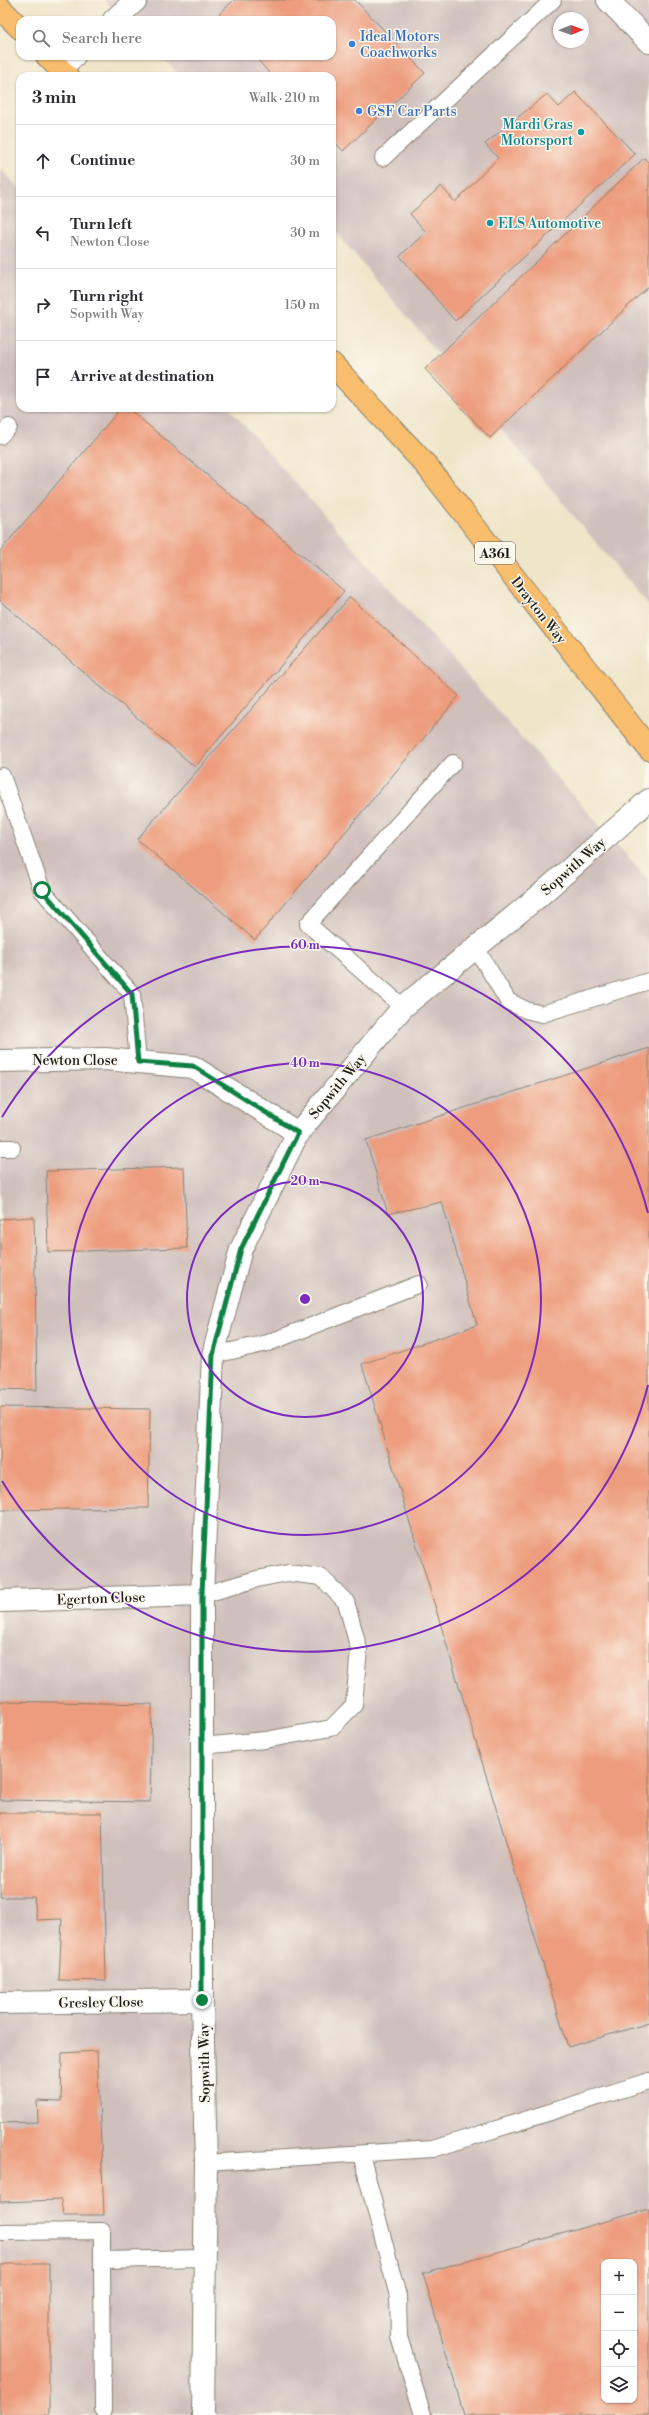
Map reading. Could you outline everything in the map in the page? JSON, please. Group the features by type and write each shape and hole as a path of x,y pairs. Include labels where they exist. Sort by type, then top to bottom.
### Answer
{"main road":[{"path":"0,8 16,24"},
{"name":"Drayton Way","path":"336,368 426,465 649,750"}],"street":[{"path":"118,16 136,0"},
{"path":"608,0 649,41"},
{"name":"Sopwith Way","path":"203,2415 206,2163 202,2000 202,1594 213,1355 241,1249 298,1133 403,1007 476,948 649,800"},
{"name":"Newton Close","path":"0,1061 105,1059 193,1066 298,1133"},
{"name":"Egerton Close","path":"0,1601 202,1594"},
{"name":"Gresley Close","path":"0,2003 202,2000"}],"lane":[{"path":"383,158 553,0"},
{"path":"403,1007 308,924 452,763"},
{"path":"2,776 42,890 132,994 138,1062"},
{"path":"476,948 508,1001 526,1010 542,1014 649,981"},
{"path":"213,1355 268,1343 419,1284"},
{"path":"202,1594 257,1579 288,1573 321,1577 346,1602 359,1649 354,1706 331,1728 265,1740 202,1746"},
{"path":"206,2163 433,2149 649,2081"},
{"path":"361,2154 398,2296 398,2337 423,2415"},
{"path":"0,2232 102,2231 103,2410"},
{"path":"102,2260 205,2258"}],"shaded area":[{"path":"104,0 649,0 649,606 336,232 336,72 177,72 165,60 336,60 336,16 120,16"},
{"path":"0,168 16,185 16,412 233,412 649,881 649,2415 0,2415"}],"building":[{"path":"234,0 355,0 425,73 343,151 336,143 336,72 268,72 258,60 336,60 336,16 217,16"},
{"name":"ELS Automotive","path":"575,92 635,154 455,321 400,256 426,232 410,214 441,186 455,202 498,158 485,144 547,94 559,107"},
{"path":"644,158 649,163 649,286 490,438 425,369"},
{"path":"118,412 133,412 344,591 195,767 0,601 0,551"},
{"path":"350,597 459,696 255,940 137,839"},
{"path":"649,1048 649,2023 568,2047 362,1364 477,1325 442,1202 388,1214 366,1140"},
{"path":"184,1167 187,1248 48,1252 46,1171"},
{"path":"34,1217 37,1390 0,1389 0,1219"},
{"path":"0,1407 150,1409 148,1508 0,1510"},
{"path":"0,1701 152,1704 150,1802 0,1800"},
{"path":"0,1813 102,1813 106,1981 59,1980 62,1919 37,1920 34,1897 0,1897"},
{"path":"97,2051 104,2215 63,2215 61,2200 0,2202 0,2123 38,2122 37,2101 61,2102 62,2053"},
{"path":"649,2209 649,2415 464,2415 423,2273"},
{"path":"0,2264 49,2264 49,2415 0,2415"}],"place":[{"name":"Ideal Motors Coachworks","path":"352,44"},
{"name":"GSF Car Parts","path":"359,111"},
{"name":"Mardi Gras Motorsport","path":"581,132"},
{"name":"ELS Automotive","path":"490,223"}],"route":[{"path":"42,890 132,994 138,1062 193,1066 298,1133 241,1249 213,1355 202,1594 202,2000"}]}
